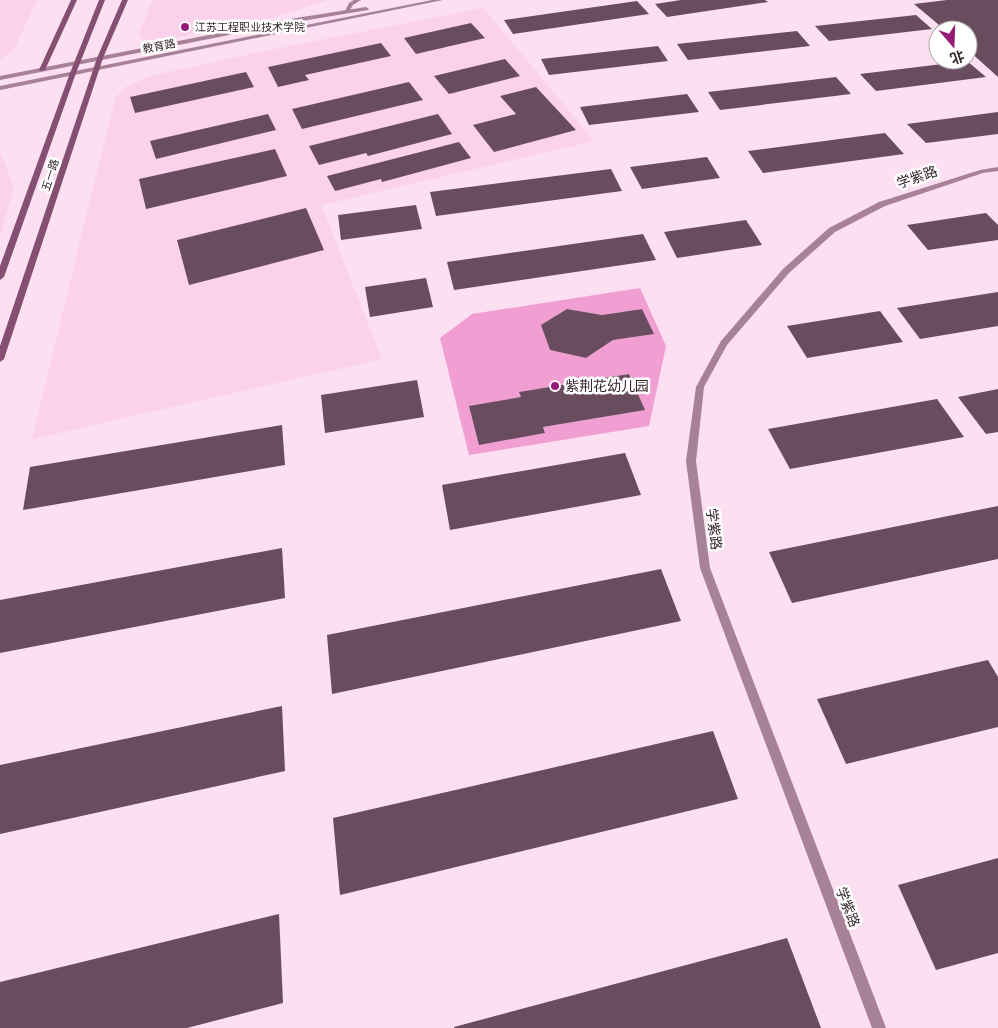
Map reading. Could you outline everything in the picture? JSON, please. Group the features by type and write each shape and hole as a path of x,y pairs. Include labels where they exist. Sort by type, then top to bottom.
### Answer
{"main road":[{"path":"42,70 74,0"},
{"name":"五一路","path":"0,277 76,63 102,0"},
{"name":"五一路","path":"0,359 100,58 126,0"}],"street":[{"path":"346,12 351,4 358,0"},
{"name":"教育路","path":"0,78 346,12 419,0"},
{"name":"教育路","path":"0,88 440,0"},
{"name":"学紫路","path":"879,1028 705,568 691,461 700,387 724,343 786,271 832,230 882,204 982,171 998,169"}],"shaded area":[{"path":"0,0 37,0 13,51 0,59"},
{"name":"江苏工程职业技术学院","path":"152,0 328,0 268,19 164,40 145,41 139,36"},
{"path":"483,8 594,141 321,205 382,359 32,439 115,98 127,86 151,76 265,51"},
{"path":"0,152 14,188 0,235"},
{"name":"紫荆花幼儿园","path":"640,288 666,346 649,426 469,455 440,338 472,314","holes":["567,309 602,315 642,309 653,334 613,340 586,358 550,350 542,325","629,374 644,410 543,427 545,433 479,444 521,397 520,392"]}],"building":[{"path":"681,0 765,0 768,2 667,17 655,4"},
{"path":"947,0 998,0 998,77 978,59 978,20 933,20 914,4"},
{"path":"637,1 649,14 513,34 504,20"},
{"path":"916,15 928,26 928,29 829,41 815,26"},
{"path":"471,23 485,38 416,54 404,38"},
{"path":"797,31 810,46 688,60 677,44"},
{"path":"381,43 391,56 305,75 309,80 278,87 268,67"},
{"path":"658,46 668,61 549,75 541,59"},
{"path":"505,59 520,76 449,94 434,76"},
{"path":"928,66 928,70 978,70 986,77 876,91 860,74"},
{"path":"246,72 254,87 135,113 130,97"},
{"path":"836,77 851,94 720,110 708,92"},
{"path":"409,82 423,100 302,129 292,109"},
{"path":"536,87 576,130 494,152 473,125 516,114 500,96"},
{"path":"687,94 699,112 589,125 580,107"},
{"path":"998,112 998,134 926,143 907,124"},
{"path":"268,114 276,130 156,159 150,141"},
{"path":"438,114 452,134 368,156 366,153 319,165 309,146"},
{"path":"885,133 904,154 763,173 748,151"},
{"path":"459,142 471,158 382,182 381,179 335,191 327,176"},
{"path":"275,149 287,176 146,209 139,179"},
{"path":"707,157 720,178 642,189 630,167"},
{"path":"611,169 622,191 436,216 430,192"},
{"path":"416,205 422,229 341,240 338,215"},
{"path":"306,208 324,250 189,285 177,240"},
{"path":"986,213 998,225 998,240 928,250 907,225"},
{"path":"746,220 762,245 677,258 664,232"},
{"path":"643,234 656,260 454,290 447,262"},
{"path":"426,278 433,307 370,317 365,287"},
{"path":"998,292 998,326 920,339 897,308"},
{"path":"567,309 602,315 642,309 654,334 613,340 586,358 550,350 541,325"},
{"path":"880,311 903,342 807,358 787,326"},
{"path":"629,374 645,410 543,427 545,433 479,445 469,406 521,397 519,392"},
{"path":"417,380 424,417 325,433 321,395"},
{"path":"998,389 998,432 986,434 958,397"},
{"path":"937,399 964,437 790,469 768,429"},
{"path":"282,425 285,465 23,510 30,467"},
{"path":"625,453 641,495 450,530 442,485"},
{"path":"998,506 998,559 792,603 769,552"},
{"path":"282,548 285,598 0,653 0,600"},
{"path":"661,569 681,621 332,694 327,635"},
{"path":"988,660 998,677 998,727 846,764 817,699"},
{"path":"282,706 285,771 0,834 0,765"},
{"path":"713,731 738,799 340,895 333,818"},
{"path":"998,858 998,953 936,970 898,885"},
{"path":"279,914 283,1003 187,1028 0,1028 0,982"},
{"path":"787,938 821,1028 454,1028 454,1027"}],"place":[{"name":"江苏工程职业技术学院","path":"185,27"},
{"name":"紫荆花幼儿园","path":"555,386"}]}
